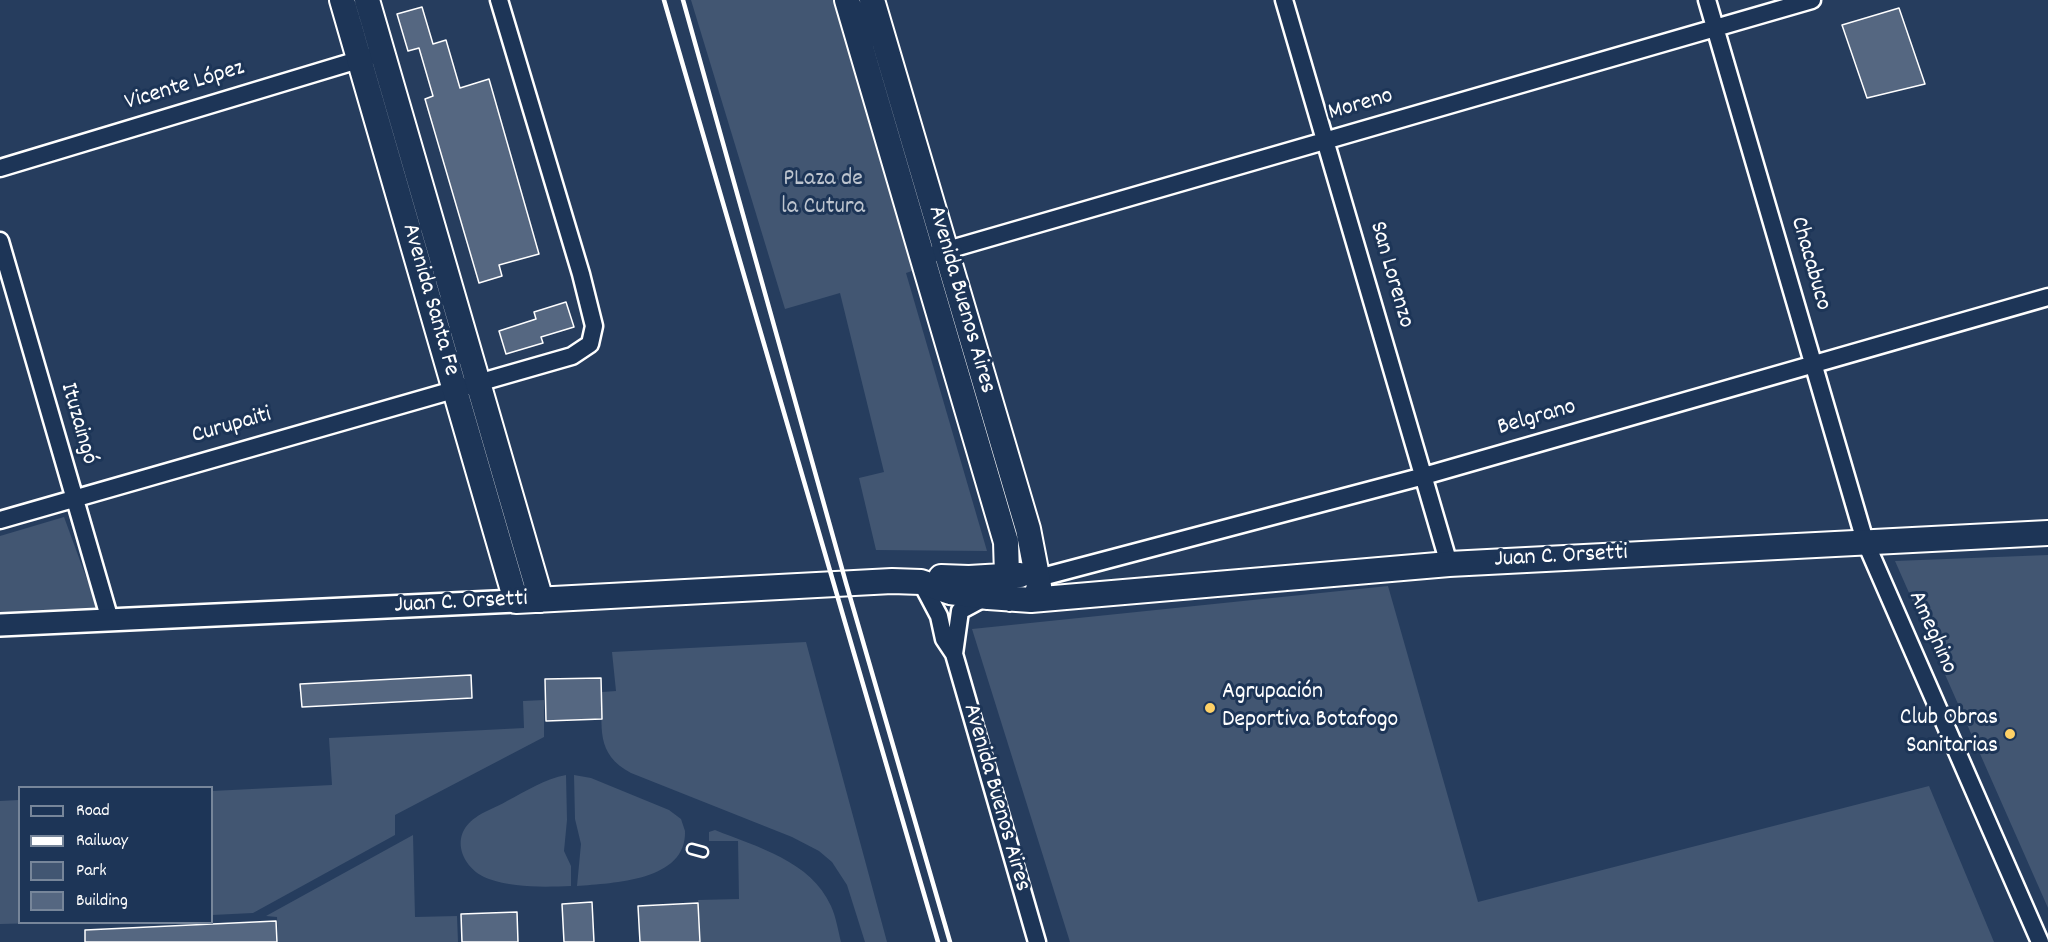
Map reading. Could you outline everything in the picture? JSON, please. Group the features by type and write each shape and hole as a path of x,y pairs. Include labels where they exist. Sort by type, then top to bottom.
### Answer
{"main road":[{"name":"Avenida Santa Fe","path":"342,0 516,601"},
{"name":"Avenida Santa Fe","path":"368,0 541,600"},
{"name":"Avenida Buenos Aires","path":"847,0 1006,542 1015,590"},
{"name":"Avenida Buenos Aires","path":"872,0 1028,530 1015,590"},
{"name":"Juan C. Orsetti","path":"516,601 834,583 921,582 950,591 1015,590 1075,595 1449,564 2048,533"}],"street":[{"name":"Curupaiti","path":"0,520 572,356 590,344 594,326 499,0"},
{"name":"San Lorenzo","path":"1284,0 1449,564"},
{"name":"Chacabuco","path":"1707,0 1865,541"},
{"name":"Moreno","path":"922,257 1812,0"},
{"name":"Vicente López","path":"0,168 383,52"},
{"name":"Ituzaingó","path":"0,240 110,620"},
{"name":"Belgrano","path":"1015,590 1424,476 2048,297"},
{"name":"Ameghino","path":"1865,541 2040,942"},
{"name":"Avenida Buenos Aires","path":"921,582 939,616 944,639 954,654 1037,942"},
{"name":"Avenida Buenos Aires","path":"954,654 960,611 1015,590"},
{"name":"Juan C. Orsetti","path":"0,625 516,601"}],"lane":[{"path":"692,849 703,852"}],"green space":[{"name":"PLaza de la Cutura","path":"691,0 835,0 918,269 906,273 987,551 876,550 859,478 884,472 840,293 785,309"},
{"path":"64,517 100,615 0,620 0,536"},
{"name":"Club Obras Sanitarias","path":"2048,555 2048,908 1895,561"},
{"name":"Agrupación Deportiva Botafogo","path":"1388,586 1478,902 1929,786 1994,942 1070,942 972,629"},
{"path":"806,642 887,942 865,942 847,885 832,862 819,851 792,837 631,773 619,766 611,757 603,738 602,692 616,691 612,652"},
{"path":"544,700 544,737 395,815 395,835 253,913 213,915 213,791 332,785 329,738 524,728 523,701"},
{"path":"566,775 567,820 564,851 571,866 571,886 540,887 508,884 480,875 472,868 462,852 461,843 462,834 475,818 528,789"},
{"path":"574,775 591,778 669,810 681,819 685,831 682,848 674,860 661,870 645,876 577,886 581,844 575,819"},
{"path":"18,800 18,924 0,924 0,801"},
{"path":"715,830 781,858 810,878 822,891 831,906 841,942 701,942 698,900 739,899 738,841 709,841 709,832"},
{"path":"413,835 415,917 457,916 458,942 278,942 277,917 266,916"}],"building":[{"path":"422,7 433,44 446,40 460,88 489,79 539,254 499,265 502,276 479,283 425,99 433,96 419,48 408,51 397,14"},
{"path":"1899,8 1925,84 1867,98 1842,25"},
{"path":"566,302 574,327 541,337 543,343 506,354 499,331 536,319 534,312"},
{"path":"471,675 472,698 302,707 300,684"},
{"path":"601,678 602,719 546,721 545,679"},
{"path":"592,902 594,942 564,942 562,904"},
{"path":"698,903 700,942 640,942 638,906"},
{"path":"517,912 518,942 462,942 461,914"},
{"path":"276,921 277,942 85,942 85,930"}],"railway":[{"path":"664,0 938,942"},
{"path":"683,0 846,583 950,942"}],"place":[{"name":"Agrupación Deportiva Botafogo","path":"1210,708"},
{"name":"Club Obras Sanitarias","path":"2010,734"}]}
